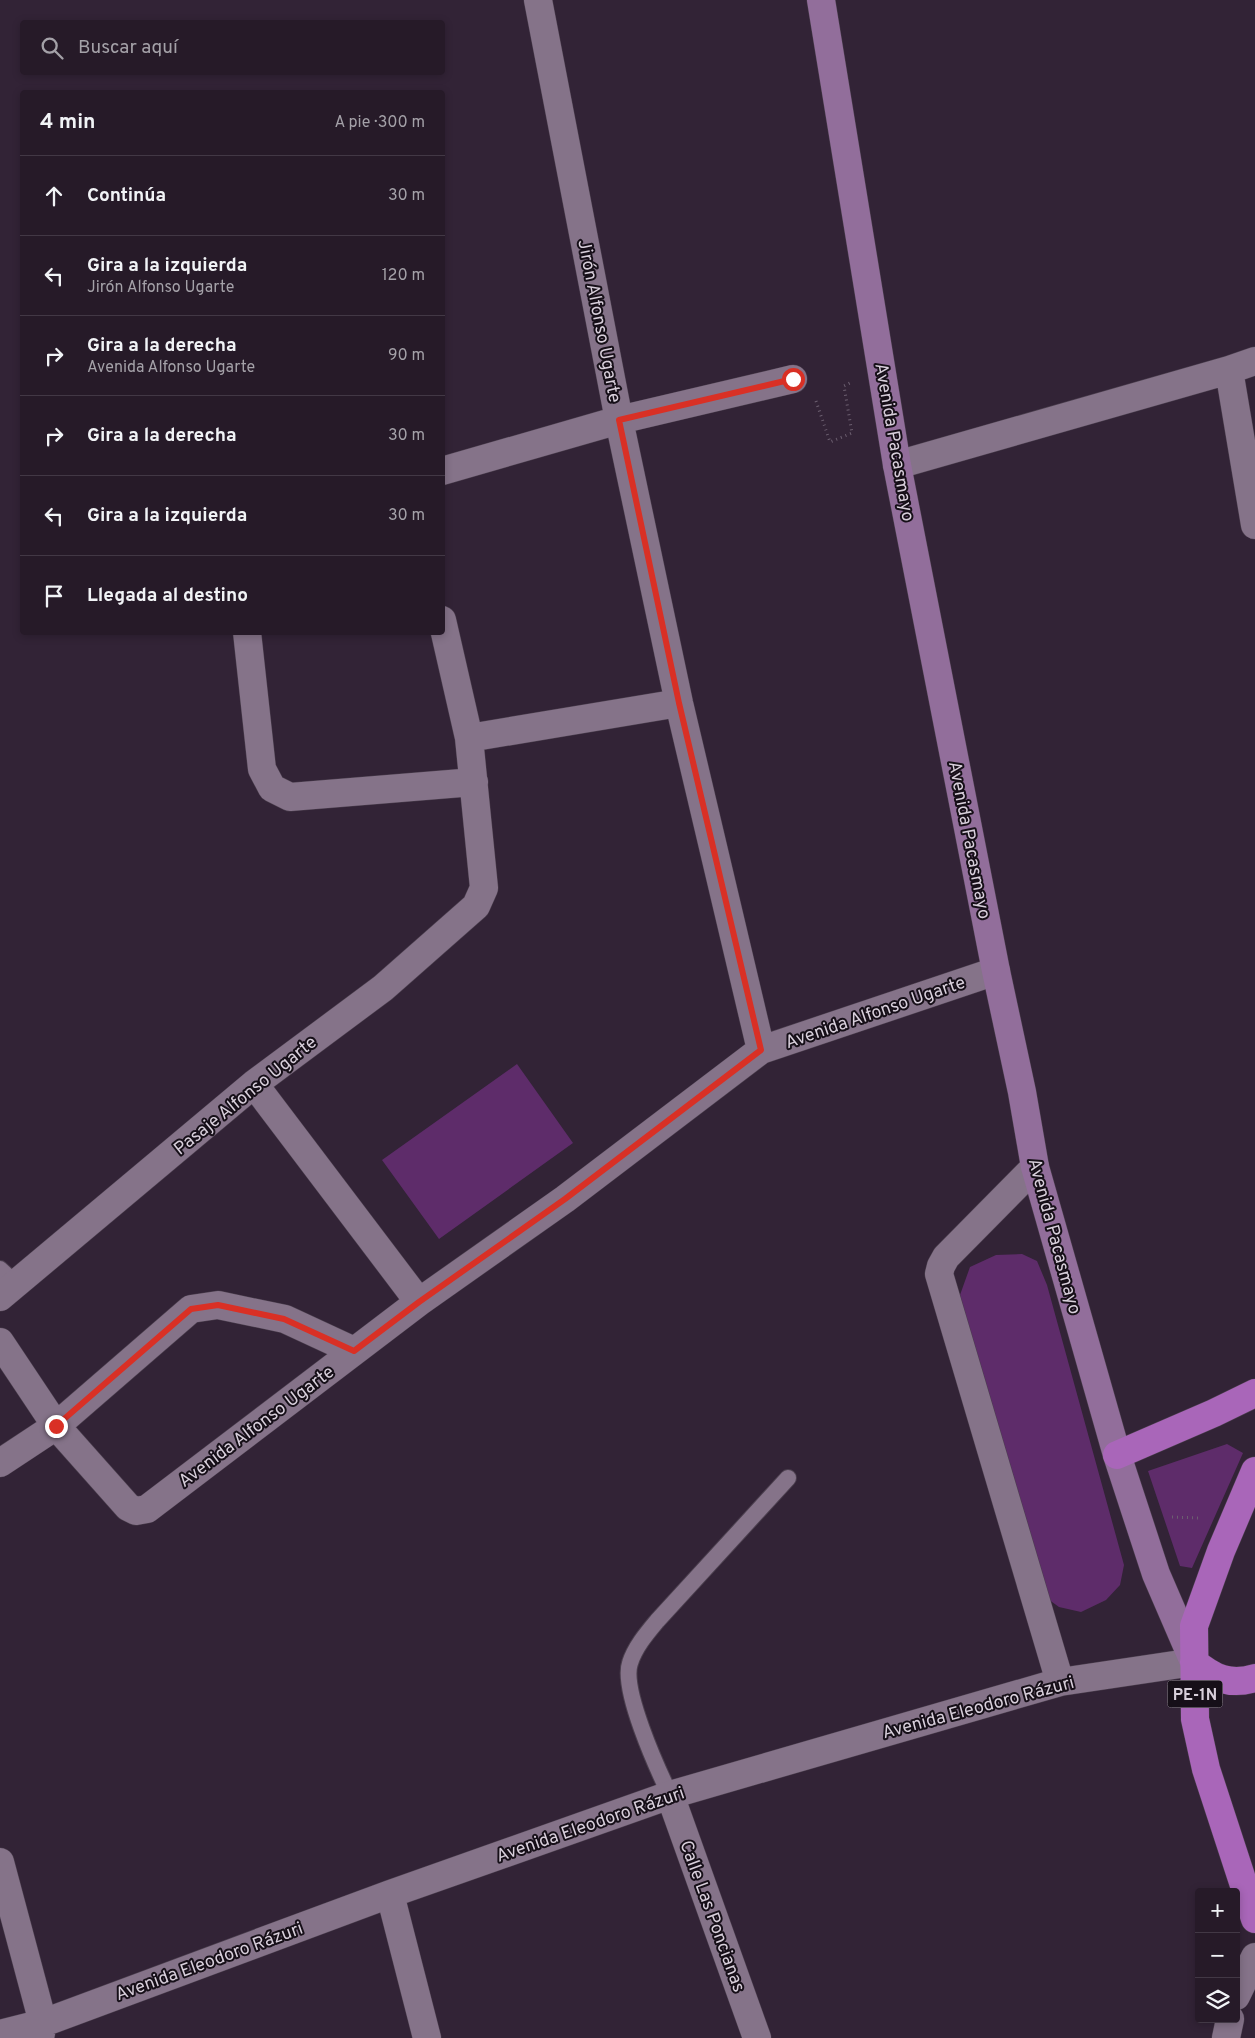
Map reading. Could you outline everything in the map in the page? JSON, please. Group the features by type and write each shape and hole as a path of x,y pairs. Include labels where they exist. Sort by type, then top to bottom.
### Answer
{"highway":[{"path":"1116,1455 1214,1414 1255,1393"},
{"name":"PE-1N","path":"1255,1471 1234,1520 1194,1626 1195,1719 1206,1769 1255,1919"},
{"path":"1194,1662 1210,1675 1229,1682 1255,1678"}],"main road":[{"name":"Avenida Pacasmayo","path":"821,0 898,465 996,971 1022,1092 1035,1167 1116,1455 1156,1574 1194,1662"}],"street":[{"name":"Jirón Alfonso Ugarte","path":"538,0 619,420 679,703 761,1050"},
{"path":"898,465 1255,361"},
{"path":"1229,370 1255,525"},
{"path":"445,470 619,420 793,379"},
{"path":"247,635 262,769 272,788 290,797 474,782 469,738 445,633"},
{"path":"469,738 679,703"},
{"name":"Pasaje Alfonso Ugarte","path":"5,1284 254,1084 383,988 476,906 484,888 474,782"},
{"name":"Avenida Alfonso Ugarte","path":"56,1426 128,1507 136,1511 147,1509 419,1302 565,1199 761,1050 996,971"},
{"path":"254,1084 419,1302"},
{"path":"1035,1167 946,1257 939,1274 1060,1682"},
{"path":"0,1463 56,1426 191,1309 218,1305 284,1319 354,1351"},
{"path":"0,1342 56,1426"},
{"name":"Avenida Eleodoro Rázuri","path":"0,2034 41,2030 390,1894 670,1795 1060,1682 1194,1662"},
{"name":"Calle Las Poncianas","path":"670,1795 757,2038"},
{"path":"0,1862 41,2030"},
{"path":"390,1894 427,2038"},
{"path":"1240,1988 1255,1957"},
{"path":"1226,2038 1229,2023"}],"lane":[{"path":"670,1795 655,1764 628,1684 629,1664 640,1643 657,1620 788,1478"}],"path":[{"path":"793,379 813,393 830,442"},
{"path":"1136,1515 1234,1520"}],"shaded area":[{"path":"517,1064 573,1143 439,1239 382,1160"},
{"path":"1022,1254 1037,1261 1047,1285 1124,1565 1120,1585 1106,1600 1081,1612 1059,1607 1041,1594 960,1295 970,1267 996,1255"},
{"path":"1227,1444 1243,1453 1192,1568 1180,1566 1148,1471"}],"route":[{"path":"56,1426 191,1309 218,1305 284,1319 354,1351 419,1302 565,1199 761,1050 679,703 619,420 793,379"}]}
